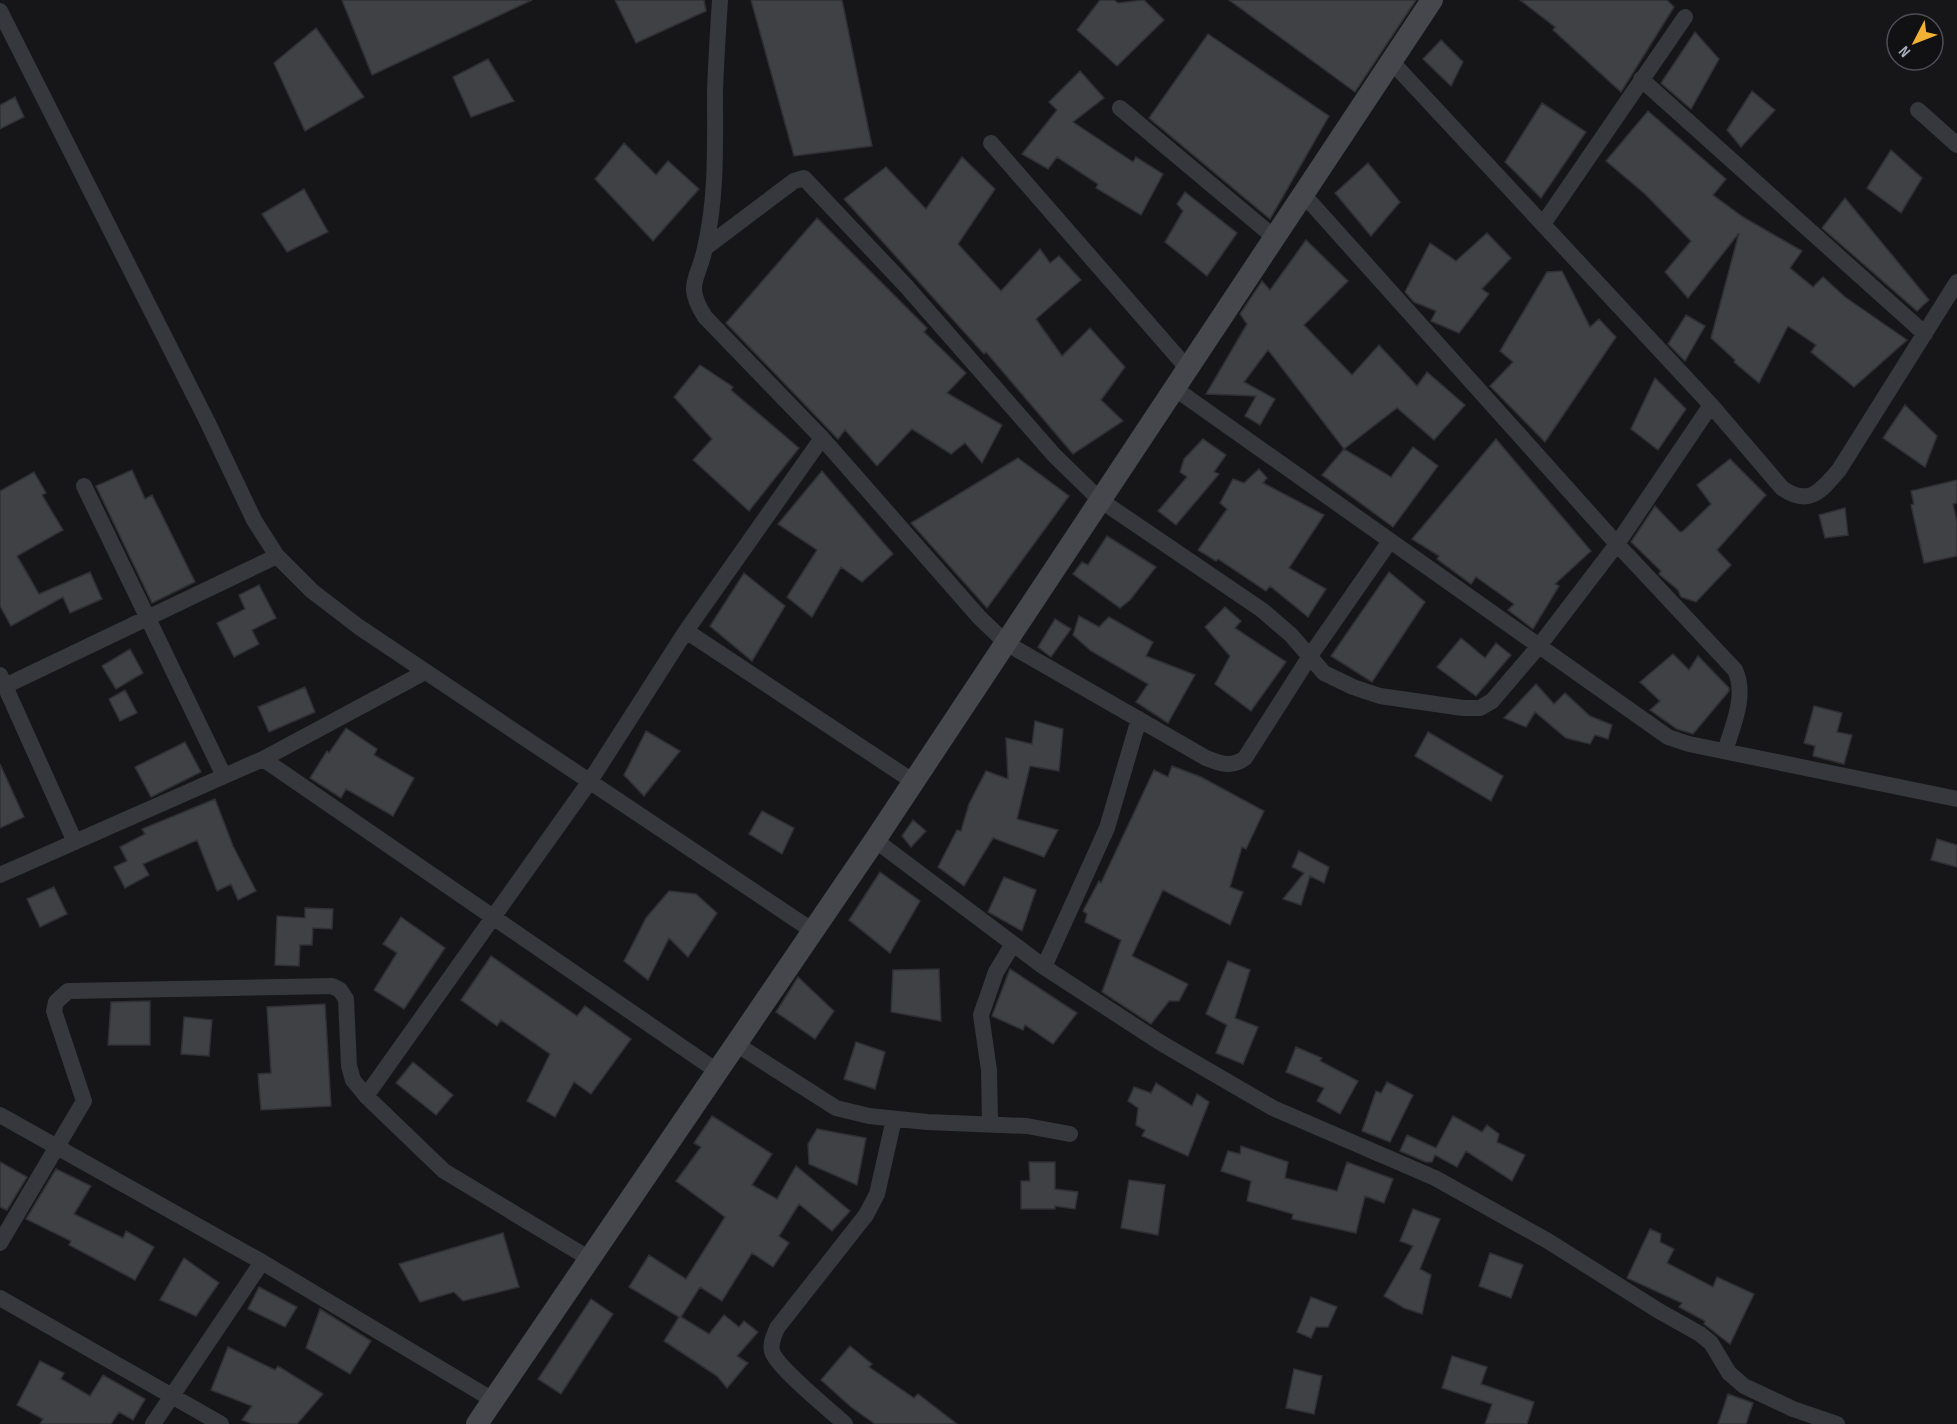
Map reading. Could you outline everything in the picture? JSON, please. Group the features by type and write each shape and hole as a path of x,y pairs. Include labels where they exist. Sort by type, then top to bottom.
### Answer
{"street":[{"path":"720,0 715,89 715,167 705,248 694,282 693,297 705,317 822,438 979,617 1006,643 1206,758 1223,765 1236,764 1245,758 1310,656 1390,541"},
{"path":"477,1424 914,782 1432,0"},
{"path":"0,11 255,520 277,556 312,591 425,672 813,931"},
{"path":"1543,224 1685,17"},
{"path":"1391,61 1711,405 1782,488 1793,495 1806,497 1821,491 1839,470 1957,282"},
{"path":"1641,79 1925,334"},
{"path":"1120,108 1274,237"},
{"path":"1918,110 1957,145"},
{"path":"990,143 1188,369"},
{"path":"705,248 794,181 804,178 906,286 1054,455 1100,500 1262,610 1292,634 1324,673 1353,687 1380,696 1462,708 1480,708 1492,701 1539,646 1617,544 1711,405"},
{"path":"1303,194 1617,544 1735,669 1741,681 1741,696 1725,751"},
{"path":"1174,388 1668,737 1689,744 1830,775 1957,799"},
{"path":"366,1096 590,781 686,631 822,438"},
{"path":"84,486 224,776"},
{"path":"75,842 2,680 147,618 277,556"},
{"path":"686,631 914,782"},
{"path":"0,875 263,759 425,672"},
{"path":"1044,967 1107,828 1139,719"},
{"path":"263,759 717,1071"},
{"path":"875,840 1044,967 1161,1043 1273,1108 1436,1178 1548,1241 1700,1334 1711,1343 1729,1373 1744,1386 1793,1409 1837,1424"},
{"path":"990,1123 989,1070 981,1015 996,972 1013,944"},
{"path":"0,1243 84,1101 54,1011 56,1002 68,991 332,986 340,990 346,999 349,1066 353,1080 366,1096 444,1171 590,1259"},
{"path":"736,1044 836,1108 894,1119 1027,1126 1070,1134"},
{"path":"0,1115 262,1262 493,1400"},
{"path":"845,1424 781,1365 772,1352 772,1341 777,1328 866,1215 877,1194 894,1119"},
{"path":"153,1424 262,1262"},
{"path":"0,1298 221,1424"}],"building":[{"path":"342,0 532,0 372,75"},
{"path":"615,0 704,0 706,11 636,43"},
{"path":"751,0 842,0 872,146 794,156"},
{"path":"1100,0 1114,0 1118,3 1144,0 1164,20 1117,66 1077,30"},
{"path":"1229,0 1416,0 1355,92"},
{"path":"1520,0 1667,0 1674,7 1621,92 1553,30 1555,27"},
{"path":"316,28 364,97 305,131 274,63"},
{"path":"1695,32 1719,59 1691,109 1661,83"},
{"path":"1208,34 1329,116 1270,219 1149,118"},
{"path":"1441,40 1463,62 1451,86 1423,59"},
{"path":"488,59 514,101 471,117 453,77"},
{"path":"1080,71 1104,98 1073,122 1133,162 1136,157 1163,174 1141,215 1096,188 1098,184 1057,157 1048,169 1022,154 1057,110 1049,102"},
{"path":"1752,91 1775,110 1741,147 1727,130"},
{"path":"15,97 24,117 0,129 0,105"},
{"path":"1542,103 1586,132 1541,198 1505,162"},
{"path":"1648,111 1726,179 1713,195 1743,217 1802,251 1790,268 1813,287 1823,277 1845,297 1907,340 1854,387 1811,352 1816,345 1788,326 1759,383 1734,362 1735,360 1711,338 1739,233 1688,298 1665,272 1691,241 1645,194 1606,161"},
{"path":"624,143 656,175 668,161 699,189 653,241 595,179"},
{"path":"1891,150 1922,178 1901,213 1867,188"},
{"path":"962,157 995,189 958,244 1001,291 1040,249 1050,263 1059,256 1081,280 1036,319 1062,356 1090,328 1125,367 1101,400 1123,421 1073,454 986,352 984,354 844,199 886,167 926,209"},
{"path":"1368,163 1400,202 1371,236 1335,193"},
{"path":"304,189 328,232 287,252 262,214"},
{"path":"1185,192 1237,233 1207,276 1165,242 1183,211 1177,204"},
{"path":"1845,198 1929,300 1917,311 1822,228"},
{"path":"817,218 927,328 924,332 966,373 947,393 1002,425 982,463 965,443 951,454 912,429 877,466 845,430 838,439 726,323"},
{"path":"1487,233 1511,258 1482,289 1489,294 1459,333 1431,321 1436,311 1414,302 1405,292 1430,243 1456,261"},
{"path":"1306,240 1348,281 1304,325 1352,375 1379,345 1417,386 1427,372 1465,405 1434,440 1397,408 1344,449 1268,350 1244,382 1275,399 1260,425 1245,416 1256,396 1206,394 1247,324 1240,314 1262,281 1270,290"},
{"path":"1562,271 1590,327 1599,319 1616,337 1545,442 1490,386 1513,362 1500,351 1547,272"},
{"path":"1686,315 1705,326 1685,361 1668,344"},
{"path":"700,365 733,387 731,390 799,448 749,511 693,460 712,439 674,397"},
{"path":"1655,378 1686,409 1658,450 1631,429"},
{"path":"1905,405 1937,436 1925,467 1883,438"},
{"path":"1203,439 1226,455 1214,472 1219,474 1176,525 1158,511 1187,477 1180,472 1184,459"},
{"path":"1496,439 1591,551 1555,584 1559,586 1533,629 1508,610 1514,604 1476,577 1471,584 1437,559 1439,556 1412,539"},
{"path":"1413,447 1438,466 1393,527 1322,475 1344,449 1391,477"},
{"path":"1018,458 1069,496 987,608 911,523"},
{"path":"1730,459 1766,495 1717,550 1731,565 1696,602 1681,597 1678,590 1659,574 1661,571 1631,542 1655,506 1680,532 1683,531 1711,504 1697,485"},
{"path":"1259,469 1267,478 1263,483 1324,515 1289,568 1326,589 1308,617 1270,586 1266,591 1218,559 1216,561 1198,550 1227,509 1220,503 1233,479 1244,483"},
{"path":"132,470 145,499 152,495 195,582 152,603 96,486"},
{"path":"822,471 893,554 862,582 841,567 812,617 787,597 817,550 778,524"},
{"path":"34,472 46,493 42,495 63,530 17,556 39,594 90,572 102,599 70,613 63,597 11,626 0,606 0,491"},
{"path":"1957,480 1957,503 1953,504 1957,522 1957,556 1924,563 1911,505 1914,504 1911,491"},
{"path":"1845,508 1848,535 1825,538 1819,515"},
{"path":"1107,536 1156,567 1130,600 1120,608 1073,574 1082,562 1088,565"},
{"path":"1389,572 1425,602 1372,682 1331,656"},
{"path":"744,573 785,606 752,661 710,626"},
{"path":"259,585 276,618 252,630 259,644 234,657 217,623 245,609 239,595"},
{"path":"1225,607 1241,621 1235,628 1286,662 1251,711 1215,684 1230,656 1205,627"},
{"path":"1079,616 1099,627 1109,617 1153,642 1146,656 1195,675 1168,723 1136,702 1148,684 1091,651 1073,635"},
{"path":"1055,619 1071,629 1051,657 1038,647"},
{"path":"1461,638 1485,658 1496,643 1511,655 1476,696 1437,667"},
{"path":"130,649 143,673 116,689 102,666"},
{"path":"1673,654 1689,670 1698,656 1729,688 1729,691 1693,734 1677,729 1650,710 1660,701 1640,682"},
{"path":"1536,684 1554,704 1565,693 1590,716 1612,725 1608,739 1595,735 1590,744 1566,738 1535,712 1526,727 1504,718"},
{"path":"305,687 315,712 269,732 258,707"},
{"path":"125,690 137,713 120,721 109,699"},
{"path":"1814,706 1842,713 1837,732 1852,735 1844,764 1813,756 1815,746 1804,743"},
{"path":"1035,721 1063,729 1059,771 1030,766 1017,819 1058,830 1044,857 993,838 964,886 938,867 957,830 961,831 969,804 986,771 1008,779 1006,738 1032,744"},
{"path":"346,728 377,749 374,755 414,778 393,816 346,789 341,798 310,778 327,751 329,753"},
{"path":"646,731 680,751 644,796 624,775"},
{"path":"1428,732 1503,776 1491,801 1415,756"},
{"path":"185,742 201,772 151,797 135,767"},
{"path":"0,764 24,817 0,828"},
{"path":"1172,766 1201,777 1264,811 1246,849 1242,847 1230,887 1243,892 1230,925 1163,890 1132,956 1188,984 1179,1001 1169,1001 1151,1024 1102,992 1121,940 1085,922 1087,914 1083,911 1099,881 1101,883 1154,770 1168,777"},
{"path":"215,799 233,846 256,891 238,900 231,884 217,891 197,840 143,864 149,875 125,888 114,867 127,861 120,847 145,834 142,829"},
{"path":"762,811 794,828 782,854 749,834"},
{"path":"913,820 926,831 911,847 902,836"},
{"path":"1937,839 1957,845 1957,867 1931,860"},
{"path":"1299,851 1329,867 1324,883 1310,876 1301,905 1283,899 1304,873 1292,867"},
{"path":"880,872 920,901 890,953 849,920"},
{"path":"1004,877 1036,890 1022,931 988,912"},
{"path":"54,887 67,914 40,927 27,899"},
{"path":"669,891 696,894 717,913 688,957 669,938 648,980 624,961 646,918"},
{"path":"305,908 333,909 332,929 313,928 312,945 300,945 299,966 275,965 277,916 305,918"},
{"path":"401,917 445,948 404,1009 374,990 397,953 383,944"},
{"path":"491,956 577,1016 585,1006 631,1039 591,1094 574,1082 555,1117 527,1101 550,1054 501,1020 497,1026 461,1000"},
{"path":"1228,961 1250,970 1235,1018 1258,1027 1243,1064 1216,1053 1227,1025 1206,1014"},
{"path":"939,969 941,1021 891,1012 893,970"},
{"path":"1010,969 1077,1013 1053,1044 1025,1025 1023,1030 992,1016"},
{"path":"798,977 834,1011 815,1039 776,1012"},
{"path":"150,1001 150,1045 108,1045 111,1002"},
{"path":"325,1004 331,1106 261,1110 258,1074 271,1073 267,1007"},
{"path":"184,1017 212,1020 209,1056 181,1054"},
{"path":"856,1042 885,1052 875,1089 844,1079"},
{"path":"1296,1047 1322,1058 1320,1061 1358,1081 1340,1114 1317,1101 1324,1088 1286,1072"},
{"path":"413,1062 453,1095 436,1115 396,1083"},
{"path":"1387,1082 1413,1095 1390,1142 1362,1131 1376,1091 1381,1093"},
{"path":"1156,1083 1192,1106 1197,1094 1209,1102 1188,1156 1142,1136 1145,1130 1136,1125 1138,1108 1128,1101 1134,1087 1151,1093"},
{"path":"712,1116 772,1154 752,1185 777,1199 796,1166 850,1211 832,1231 799,1204 779,1236 789,1243 773,1267 752,1253 722,1301 700,1287 681,1317 709,1334 724,1315 739,1327 744,1321 758,1332 737,1356 748,1363 727,1388 717,1376 664,1341 679,1317 629,1287 649,1255 686,1279 725,1217 676,1181 701,1147 694,1143"},
{"path":"1453,1116 1482,1132 1487,1125 1499,1134 1497,1142 1525,1155 1512,1181 1466,1151 1457,1167 1435,1155 1432,1162 1426,1162 1400,1151 1407,1135 1436,1148"},
{"path":"817,1129 866,1138 857,1185 809,1164 808,1144"},
{"path":"1241,1146 1288,1162 1285,1178 1337,1191 1347,1162 1393,1179 1384,1203 1365,1196 1356,1233 1292,1219 1293,1214 1247,1201 1251,1181 1221,1171 1228,1151 1240,1154"},
{"path":"0,1162 27,1177 7,1210 0,1207"},
{"path":"1029,1162 1055,1162 1055,1189 1078,1192 1075,1209 1055,1206 1055,1209 1021,1209 1021,1181 1030,1181"},
{"path":"56,1169 91,1186 74,1214 123,1238 126,1231 154,1247 135,1280 69,1245 71,1241 26,1219"},
{"path":"1129,1180 1165,1185 1158,1235 1121,1228"},
{"path":"1413,1209 1440,1219 1420,1269 1431,1275 1422,1314 1404,1308 1384,1296 1413,1246 1400,1241"},
{"path":"1650,1229 1661,1234 1660,1242 1674,1249 1667,1263 1713,1287 1717,1277 1754,1294 1730,1344 1704,1324 1705,1321 1679,1307 1682,1303 1627,1278"},
{"path":"503,1233 519,1287 463,1301 454,1292 420,1302 399,1264"},
{"path":"1490,1253 1523,1265 1511,1298 1479,1286"},
{"path":"184,1258 219,1283 196,1316 160,1300"},
{"path":"259,1287 297,1307 285,1327 248,1309"},
{"path":"1311,1297 1337,1307 1328,1327 1316,1327 1311,1338 1297,1332"},
{"path":"591,1299 613,1314 561,1394 538,1379"},
{"path":"320,1309 371,1341 350,1374 306,1348"},
{"path":"850,1346 872,1364 869,1367 914,1398 918,1394 957,1424 875,1424 851,1407 821,1380"},
{"path":"228,1347 275,1370 278,1366 323,1394 297,1424 253,1424 242,1420 252,1406 211,1390"},
{"path":"1452,1356 1487,1367 1481,1384 1534,1402 1527,1424 1485,1424 1492,1404 1442,1388"},
{"path":"40,1361 64,1373 61,1379 90,1396 103,1375 145,1399 133,1420 119,1412 111,1424 40,1424 43,1419 17,1405"},
{"path":"1294,1369 1322,1376 1314,1414 1286,1408"},
{"path":"1728,1394 1753,1403 1746,1424 1718,1424"}]}
